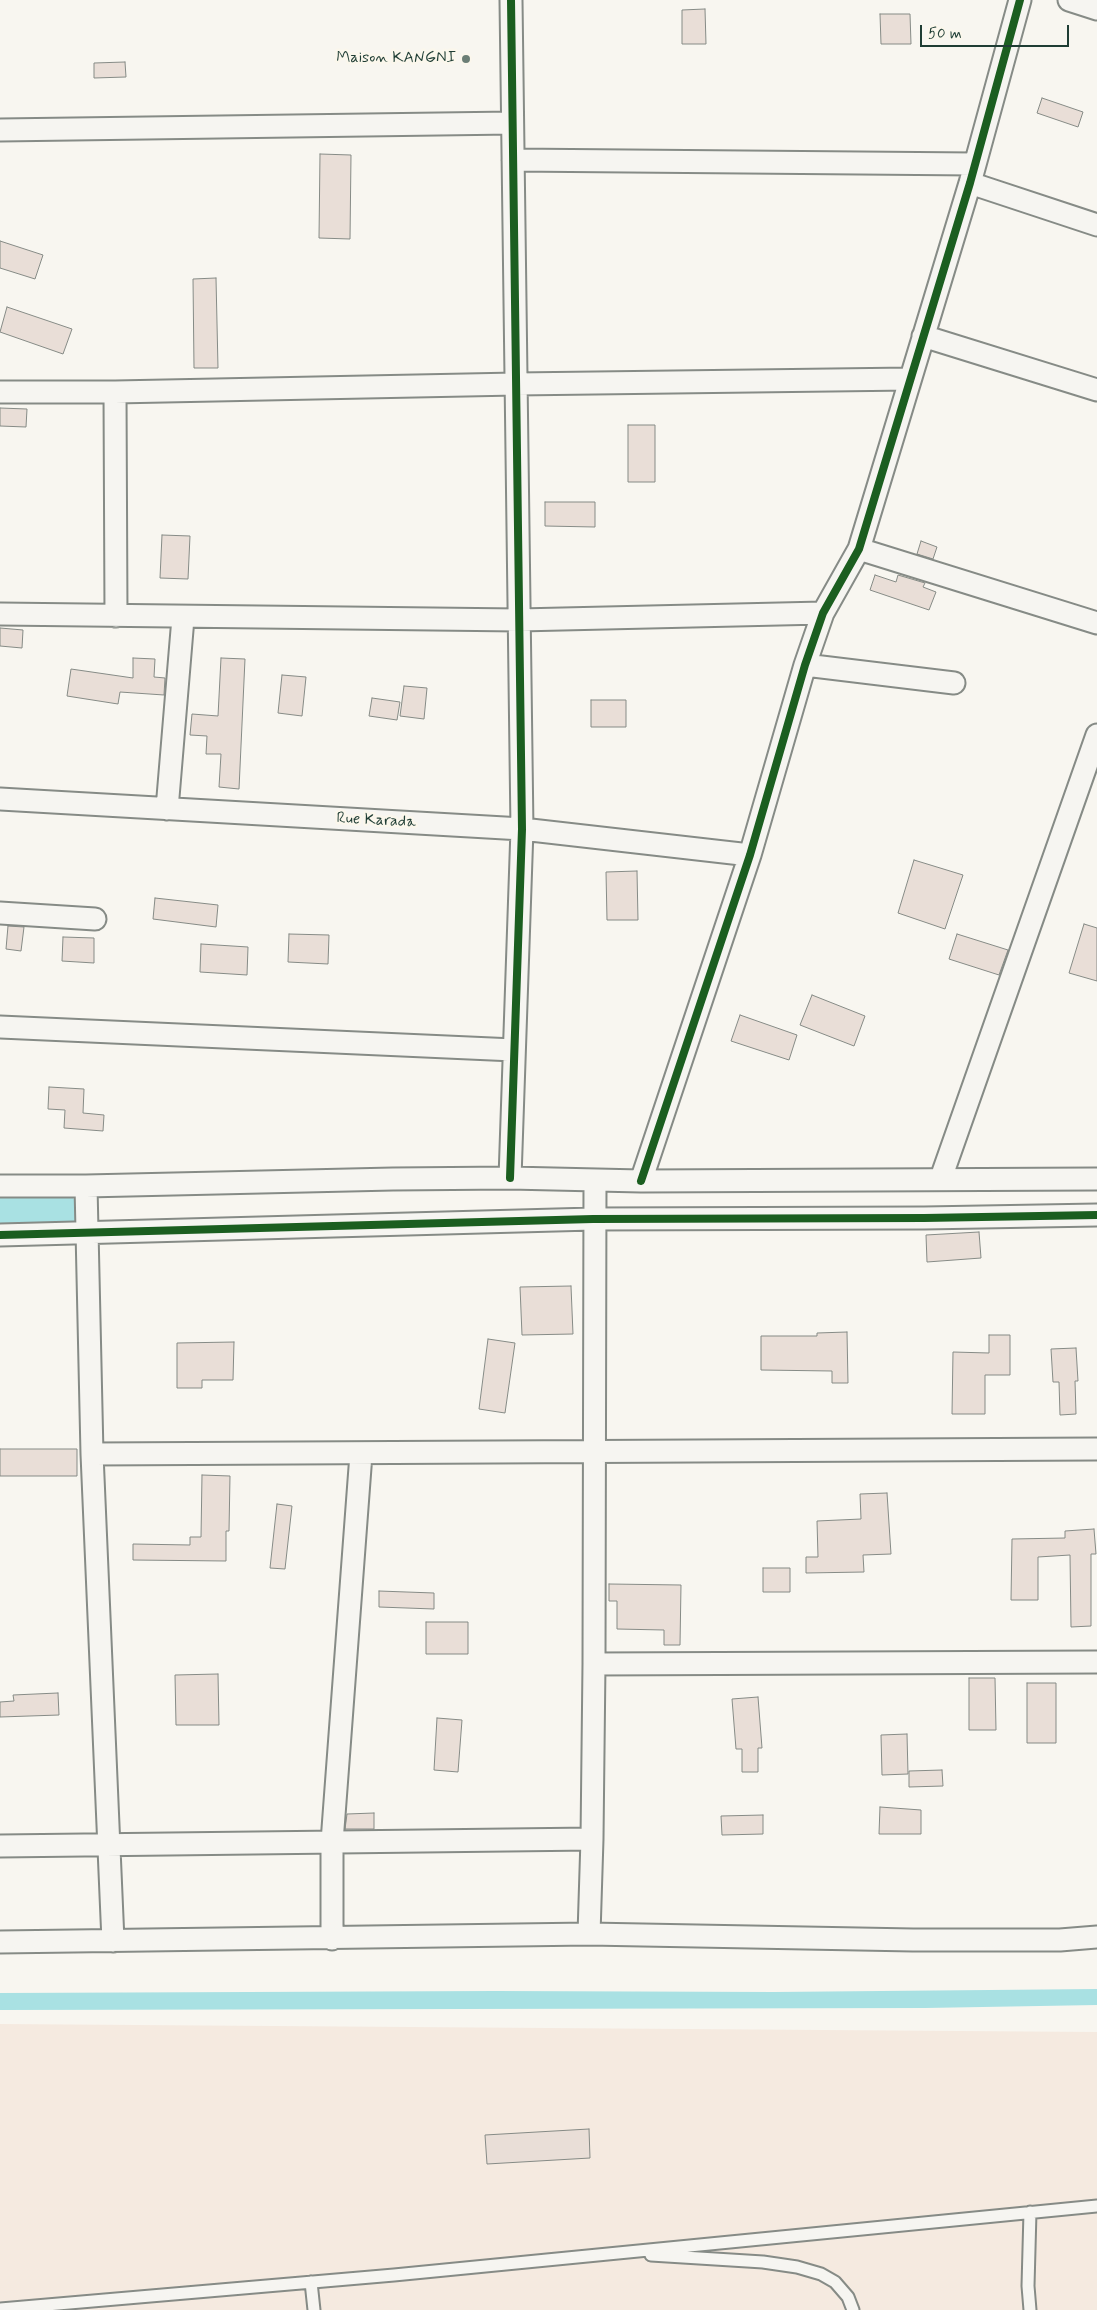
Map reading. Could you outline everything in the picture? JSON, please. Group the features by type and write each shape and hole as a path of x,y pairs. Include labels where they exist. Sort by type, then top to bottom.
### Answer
{"street":[{"path":"510,0 522,829 510,1178"},
{"path":"641,1181 750,855 805,665 823,613 859,549 972,174 1020,0"},
{"path":"1069,0 1097,9"},
{"path":"0,130 512,124"},
{"path":"513,160 972,174 1097,225"},
{"path":"923,336 1097,390"},
{"path":"0,392 114,392 910,379"},
{"path":"114,392 116,616"},
{"path":"859,549 1097,623"},
{"path":"0,614 183,618 519,620 823,613"},
{"path":"167,809 183,618"},
{"path":"805,665 954,683"},
{"path":"941,1178 1097,735"},
{"name":"Rue Karada","path":"0,799 522,829 750,855"},
{"path":"0,913 96,919"},
{"path":"0,1027 514,1050"},
{"path":"0,1235 87,1210 393,1179 510,1178 641,1181 941,1178 1097,1179"},
{"path":"589,1934 594,1664 593,1219 595,1180"},
{"path":"0,1186 87,1210 593,1219 914,1218 1097,1214"},
{"path":"87,1210 92,1454 113,1941"},
{"path":"92,1454 1097,1449"},
{"path":"332,1939 332,1842 361,1454"},
{"path":"594,1664 1097,1662"},
{"path":"0,1846 592,1839"},
{"path":"0,1942 220,1938 332,1939 589,1934 913,1940 1060,1940 1097,1937"}],"lane":[{"path":"0,2309 30,2308 311,2282 1097,2206"},
{"path":"1030,2212 1028,2286 1030,2310"},
{"path":"606,2254 687,2256 797,2267 821,2274 835,2282 848,2297 853,2310"},
{"path":"311,2282 314,2310"}],"shaded area":[{"path":"0,2024 1097,2032 1097,2310 0,2310"}],"water":[{"path":"0,1198 73,1198 83,1209 74,1223 0,1226"},
{"path":"1097,1989 1097,2005 925,2008 0,2010 0,1993 774,1992"}],"building":[{"path":"705,9 706,44 682,44 682,10"},
{"path":"880,14 910,14 911,44 881,44"},
{"path":"125,62 126,77 94,78 94,63"},
{"path":"1042,98 1083,112 1078,127 1037,113"},
{"path":"320,154 351,155 350,239 319,238"},
{"path":"0,241 43,255 35,279 0,268"},
{"path":"216,278 218,368 194,368 193,279"},
{"path":"7,307 72,329 63,354 0,332"},
{"path":"0,408 27,409 26,427 0,426"},
{"path":"628,425 655,425 655,482 628,482"},
{"path":"545,502 595,502 595,527 545,526"},
{"path":"162,535 190,536 188,579 160,578"},
{"path":"921,541 937,547 933,559 917,554"},
{"path":"875,575 896,582 898,575 925,583 923,587 936,592 929,610 870,590"},
{"path":"0,628 23,630 22,648 0,646"},
{"path":"133,658 155,659 154,677 165,678 164,695 120,692 118,704 67,696 71,669 133,678"},
{"path":"221,658 245,659 239,789 219,787 221,754 206,754 207,736 190,735 192,714 218,716"},
{"path":"282,675 306,677 302,716 278,713"},
{"path":"404,686 427,688 424,719 400,716"},
{"path":"372,698 400,702 397,720 369,716"},
{"path":"591,700 626,700 626,727 591,727"},
{"path":"914,860 963,875 945,929 898,913"},
{"path":"637,871 638,920 607,920 606,872"},
{"path":"155,898 218,905 216,927 153,919"},
{"path":"1084,924 1097,928 1097,981 1069,973"},
{"path":"8,926 24,927 21,951 6,949"},
{"path":"289,934 329,935 328,964 288,962"},
{"path":"957,934 1008,950 999,975 949,959"},
{"path":"63,937 94,938 94,963 62,961"},
{"path":"201,944 248,947 247,975 200,972"},
{"path":"812,995 865,1016 854,1046 800,1025"},
{"path":"740,1015 797,1035 789,1060 731,1041"},
{"path":"49,1087 84,1089 83,1113 104,1115 103,1131 64,1128 65,1110 48,1109"},
{"path":"979,1232 981,1258 927,1262 926,1235"},
{"path":"571,1286 573,1334 522,1335 520,1287"},
{"path":"847,1332 848,1383 832,1383 832,1371 761,1370 761,1336 817,1336 817,1333"},
{"path":"989,1335 1010,1335 1010,1375 985,1375 985,1414 952,1414 953,1352 989,1353"},
{"path":"488,1339 515,1343 505,1413 479,1409"},
{"path":"234,1342 233,1380 202,1380 202,1388 177,1388 177,1343"},
{"path":"1076,1348 1078,1381 1075,1381 1076,1414 1060,1415 1059,1382 1053,1382 1051,1349"},
{"path":"0,1449 77,1449 77,1476 0,1476"},
{"path":"202,1475 230,1476 229,1531 226,1531 226,1561 133,1560 133,1544 190,1545 190,1537 201,1537"},
{"path":"887,1493 891,1554 863,1555 864,1572 806,1573 806,1557 818,1557 817,1521 861,1519 860,1494"},
{"path":"277,1504 292,1506 285,1569 270,1568"},
{"path":"1094,1529 1096,1554 1091,1554 1091,1626 1071,1627 1070,1555 1038,1557 1038,1600 1011,1600 1012,1539 1065,1538 1065,1531"},
{"path":"763,1568 790,1568 790,1592 763,1592"},
{"path":"609,1584 681,1585 680,1645 664,1645 664,1630 617,1629 617,1601 609,1601"},
{"path":"379,1591 434,1593 434,1609 379,1607"},
{"path":"426,1622 468,1622 468,1654 426,1654"},
{"path":"218,1674 219,1725 176,1725 175,1675"},
{"path":"969,1678 995,1678 996,1730 969,1730"},
{"path":"1027,1683 1056,1683 1056,1743 1027,1743"},
{"path":"58,1693 59,1715 0,1717 0,1702 14,1701 13,1695"},
{"path":"758,1697 762,1748 758,1748 758,1772 742,1772 742,1749 736,1749 732,1699"},
{"path":"437,1718 462,1720 458,1772 434,1770"},
{"path":"907,1734 908,1774 882,1775 881,1735"},
{"path":"942,1770 943,1786 909,1787 909,1771"},
{"path":"880,1807 921,1810 921,1834 879,1834"},
{"path":"374,1813 374,1829 345,1829 347,1814"},
{"path":"763,1815 763,1834 722,1835 721,1816"},
{"path":"589,2129 590,2158 487,2164 485,2135"}],"cycle path":[{"path":"510,1178 522,829 511,0"},
{"path":"641,1181 750,855 805,665 823,613 859,549 970,183 1020,0"},
{"path":"0,1235 593,1219 924,1218 1097,1215"}],"place":[{"name":"Maison KANGNI","path":"466,59"}]}
